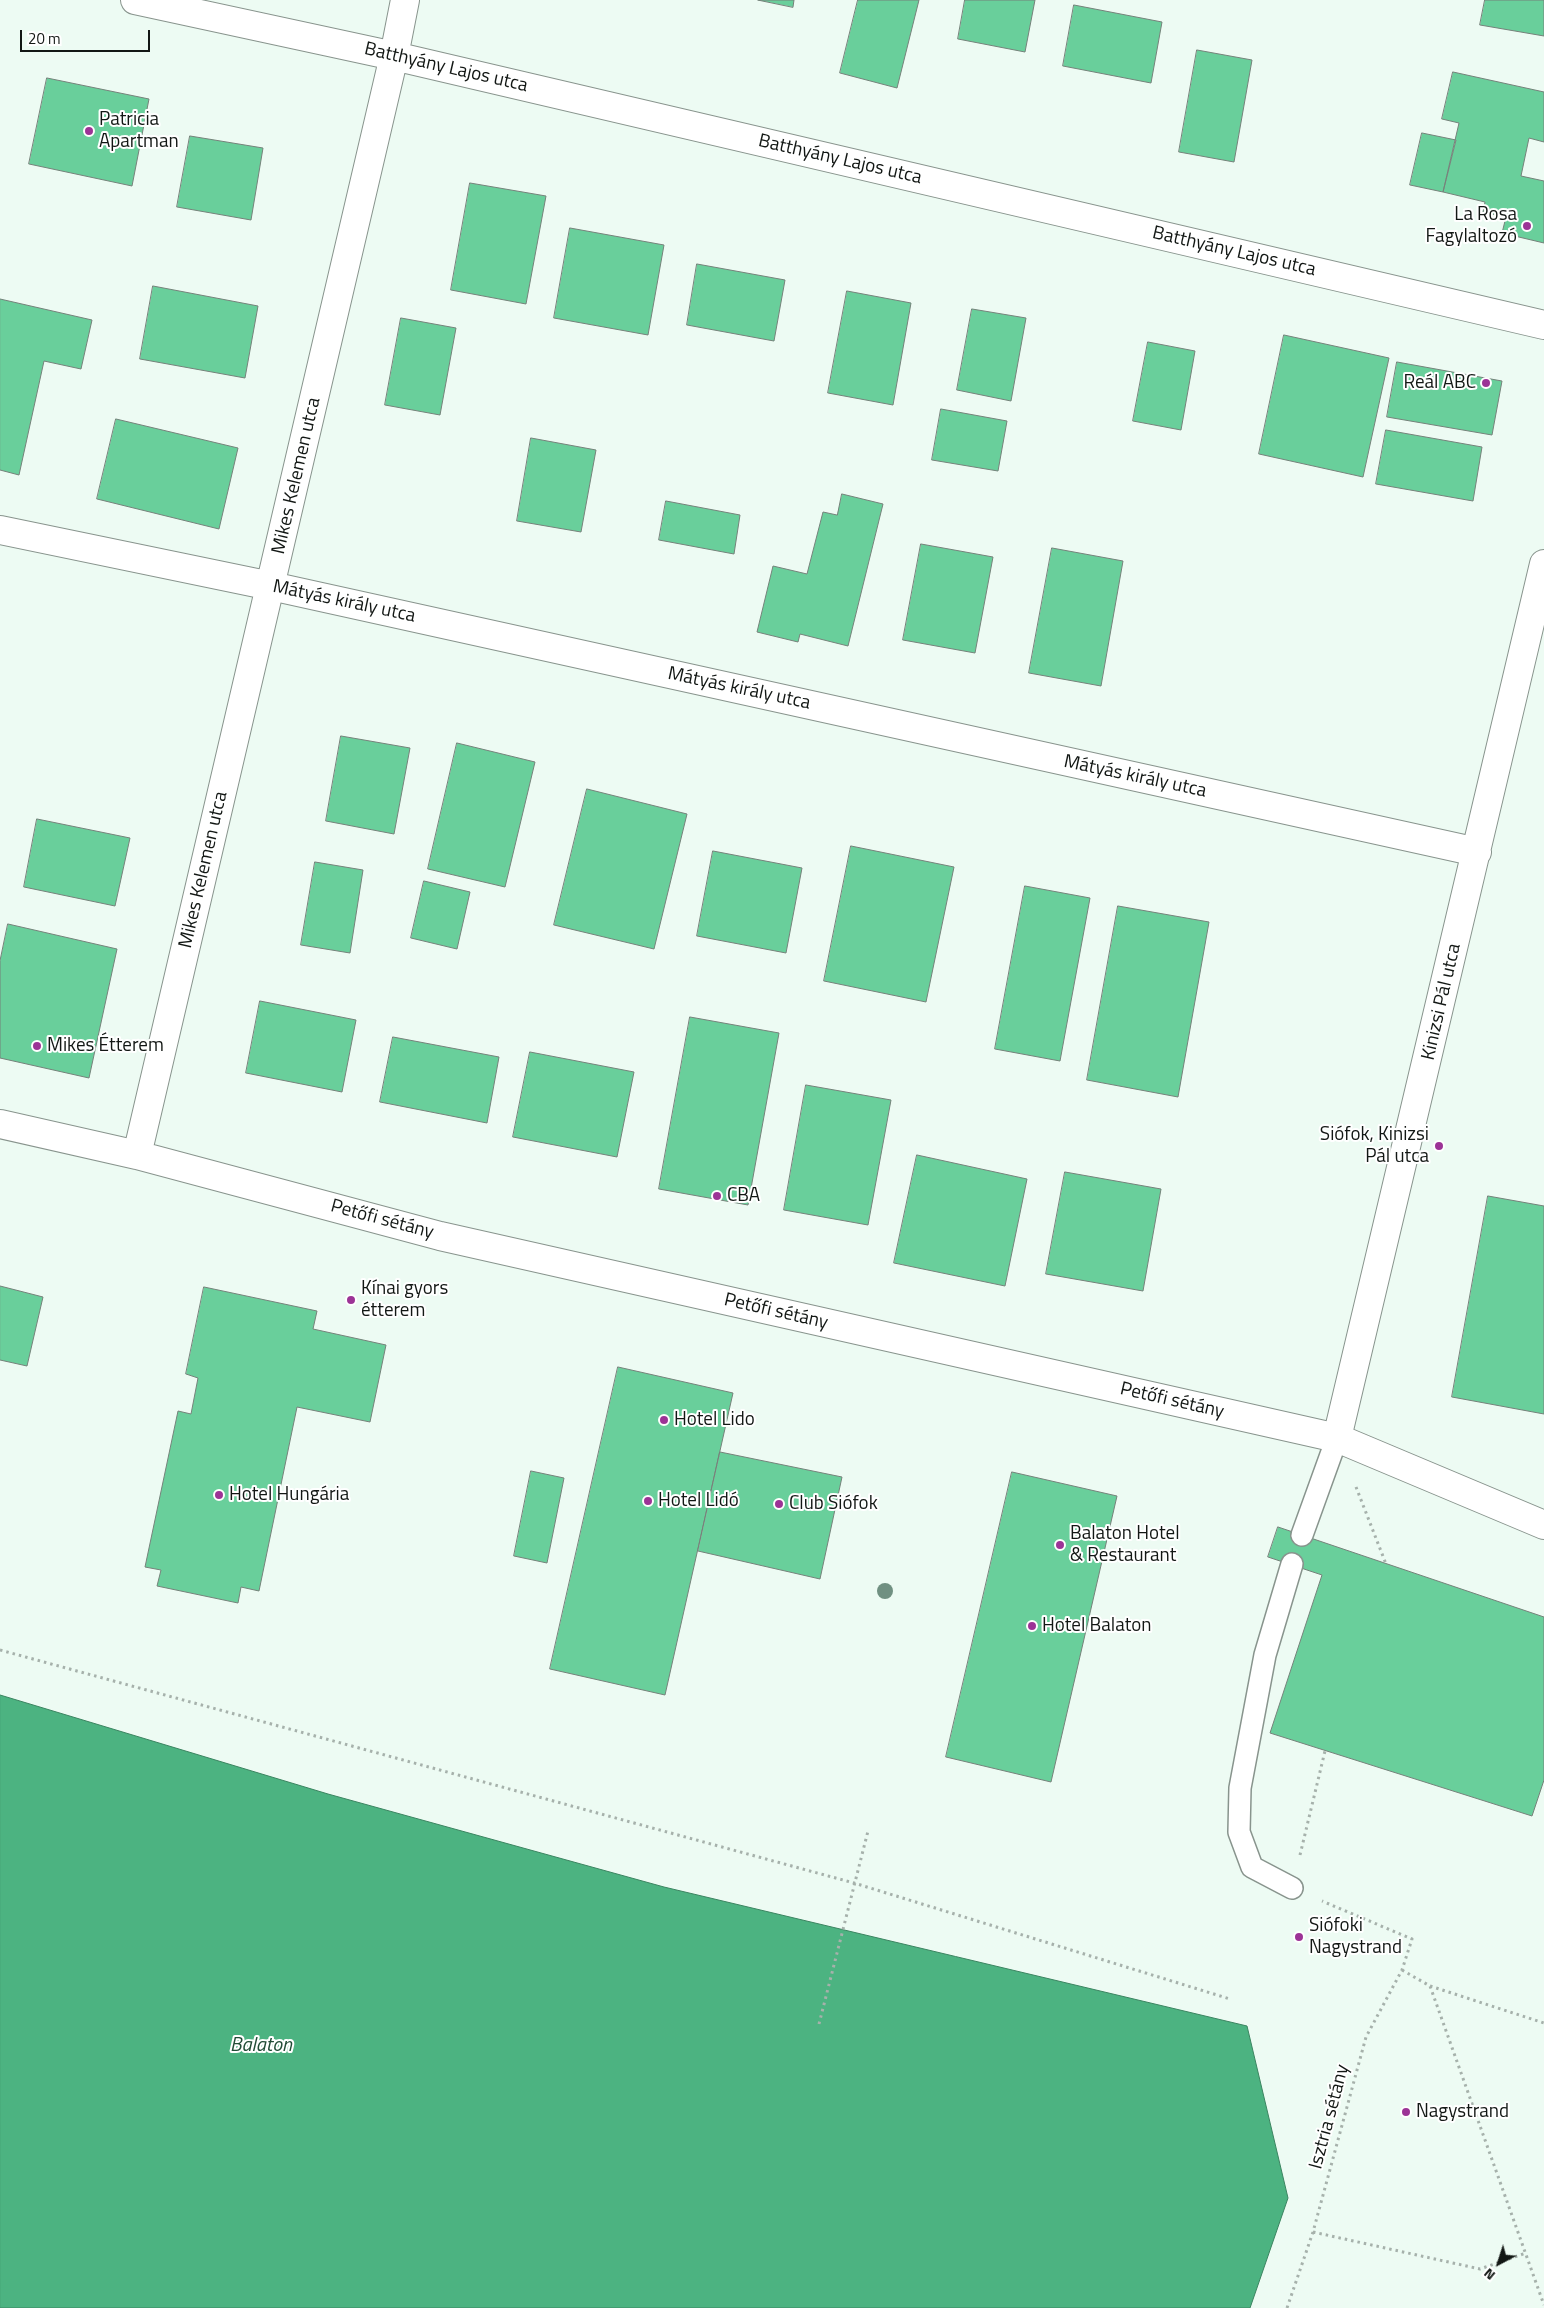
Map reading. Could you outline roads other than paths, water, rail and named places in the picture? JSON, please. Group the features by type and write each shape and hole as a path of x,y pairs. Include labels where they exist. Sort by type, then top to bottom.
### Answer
{"street":[{"name":"Batthyány Lajos utca","path":"135,0 394,56 1544,324"},
{"name":"Mikes Kelemen utca","path":"137,1155 394,56 405,0"},
{"name":"Mátyás király utca","path":"0,530 271,586 1477,852"},
{"name":"Kinizsi Pál utca","path":"1338,1438 1544,564"},
{"name":"Petőfi sétány","path":"0,1124 137,1155 440,1236 1338,1438 1544,1525"}],"lane":[{"path":"1302,1535 1338,1438"},
{"path":"1292,1564 1265,1655 1240,1788 1239,1832 1252,1867 1292,1888"}],"water":[{"name":"Balaton","path":"0,1695 328,1794 664,1887 1247,2026 1288,2198 1250,2308 0,2308"}],"place":[{"name":"Patricia Apartman","path":"89,131"},
{"name":"La Rosa Fagylaltozó","path":"1527,226"},
{"name":"Reál ABC","path":"1486,383"},
{"name":"Mikes Étterem","path":"37,1046"},
{"name":"Siófok, Kinizsi Pál utca","path":"1439,1146"},
{"name":"CBA","path":"717,1196"},
{"name":"Kínai gyors étterem","path":"351,1300"},
{"name":"Hotel Lido","path":"664,1420"},
{"name":"Hotel Hungária","path":"219,1495"},
{"name":"Hotel Lidó","path":"648,1501"},
{"name":"Club Siófok","path":"779,1504"},
{"name":"Balaton Hotel & Restaurant","path":"1060,1545"},
{"name":"Hotel Balaton","path":"1032,1626"},
{"name":"Siófoki Nagystrand","path":"1299,1937"},
{"name":"Nagystrand","path":"1406,2112"}]}
